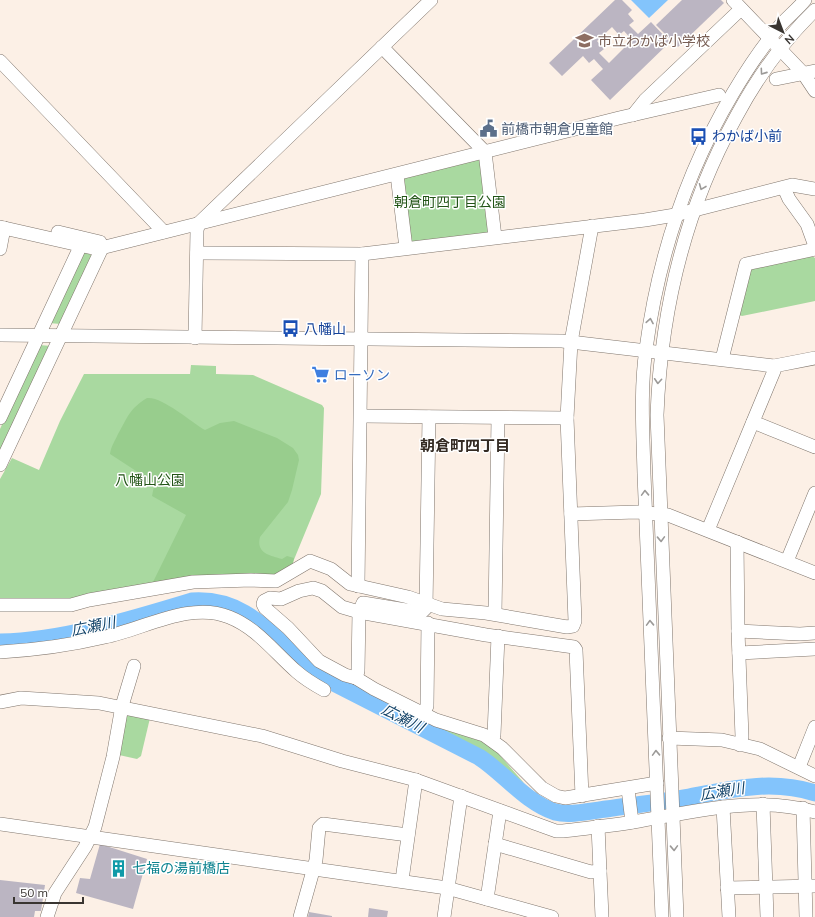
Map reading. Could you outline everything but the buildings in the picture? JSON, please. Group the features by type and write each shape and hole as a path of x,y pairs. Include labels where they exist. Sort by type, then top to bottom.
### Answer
{"street":[{"path":"195,338 197,230 199,223 430,0"},
{"path":"662,917 643,414 646,350 659,274 676,215 690,178 714,127 742,78 770,39 805,0"},
{"path":"633,115 636,109 737,4 780,49 809,72 815,92"},
{"path":"676,917 657,415 661,352 678,261 693,209 704,183 730,127 755,85 780,49 800,24 815,10"},
{"path":"382,47 485,152 495,237"},
{"path":"0,60 162,229 163,232"},
{"path":"776,80 809,72"},
{"path":"1,224 80,247 94,249 102,248 633,115 719,95"},
{"path":"397,175 406,248"},
{"path":"197,253 362,254 676,215 693,209 797,185 815,189"},
{"path":"722,359 746,264 815,247 807,224 789,199 784,188"},
{"path":"0,464 102,248 100,242 1,224"},
{"path":"0,249 1,224"},
{"path":"0,605 71,605 89,600 192,582 251,580 276,581 310,561 331,569 350,584 408,597 446,610 496,614 567,627 574,624 567,418 572,342 592,226"},
{"path":"1,413 39,336 80,247"},
{"path":"358,586 362,254"},
{"path":"0,335 572,342 774,366 815,358"},
{"path":"708,530 774,371 774,366"},
{"path":"360,416 567,418"},
{"path":"356,678 358,671 359,612 361,605 366,602 422,612 428,604 429,417"},
{"path":"496,614 498,418"},
{"path":"753,422 815,447"},
{"path":"787,561 815,494"},
{"path":"571,514 646,512 660,514 708,530 815,573"},
{"path":"737,542 738,653 742,737 740,745"},
{"path":"582,796 576,650 571,646 498,636 359,612 342,607 322,591 313,588 298,591 281,599 267,599 263,604 319,661 345,675 356,678 423,714 447,724 475,731 492,740 549,793 565,798 628,792 657,787"},
{"path":"0,652 27,651 85,641 122,633 184,614 200,612 213,613 229,617 251,629 298,673 324,690"},
{"path":"423,714 426,706 428,623"},
{"path":"738,631 800,634 815,632"},
{"path":"492,740 494,735 498,636"},
{"path":"738,653 815,649"},
{"path":"47,917 55,893 85,847 95,827 113,757 122,706 134,666"},
{"path":"0,702 21,698 50,699 122,706 262,736 342,761 416,780 500,811 563,831 598,826 658,814 723,808 752,803 777,804 809,810 810,886 806,917"},
{"path":"799,768 815,727"},
{"path":"669,738 722,740 760,749 815,776"},
{"path":"402,880 416,780"},
{"path":"628,792 632,818"},
{"path":"444,917 460,796"},
{"path":"763,804 767,917"},
{"path":"723,808 729,917"},
{"path":"486,899 500,811"},
{"path":"0,824 314,869 402,880 447,888 552,917"},
{"path":"300,917 314,869 319,828 323,824 408,835"},
{"path":"598,826 602,917"},
{"path":"495,844 591,872 600,871"},
{"path":"727,888 810,886"}],"green space":[{"name":"朝倉町四丁目公園","path":"482,156 492,235 409,244 400,176"},
{"path":"85,252 91,255 92,258 61,324 48,323 82,255"},
{"path":"809,254 815,258 815,301 742,316 739,315 752,267"},
{"path":"39,345 51,346 0,455 0,429"},
{"name":"八幡山公園","path":"191,365 216,366 216,374 253,375 322,405 324,408 321,494 293,562 73,601 0,601 0,479 12,458 39,470 60,421 84,374 190,374"},
{"path":"147,398 153,398 168,405 205,430 220,423 234,421 277,438 293,448 298,455 299,460 288,502 260,537 259,542 262,550 268,554 282,559 287,556 294,558 292,568 276,578 154,587 153,582 186,515 152,496 154,486 150,480 110,454 111,448 118,434 130,414 136,406"},
{"path":"125,712 150,718 141,756 137,759 119,755"},
{"path":"438,727 490,744 524,783 479,751"}],"water":[{"path":"631,0 668,0 649,18"}],"waterway":[{"name":"広瀬川","path":"0,642 47,638 97,628 192,601 213,602 232,607 248,615 320,676 479,757 524,794 555,812 567,814 580,813 752,787 784,787 815,793"}],"place":[{"name":"市立わかば小学校","path":"585,41"},
{"name":"前橋市朝倉児童館","path":"488,129"},
{"name":"わかば小前","path":"699,136"},
{"name":"八幡山","path":"291,329"},
{"name":"ローソン","path":"321,375"},
{"name":"七福の湯前橋店","path":"119,868"}],"district":[{"name":"朝倉町四丁目","path":"465,445"}]}
